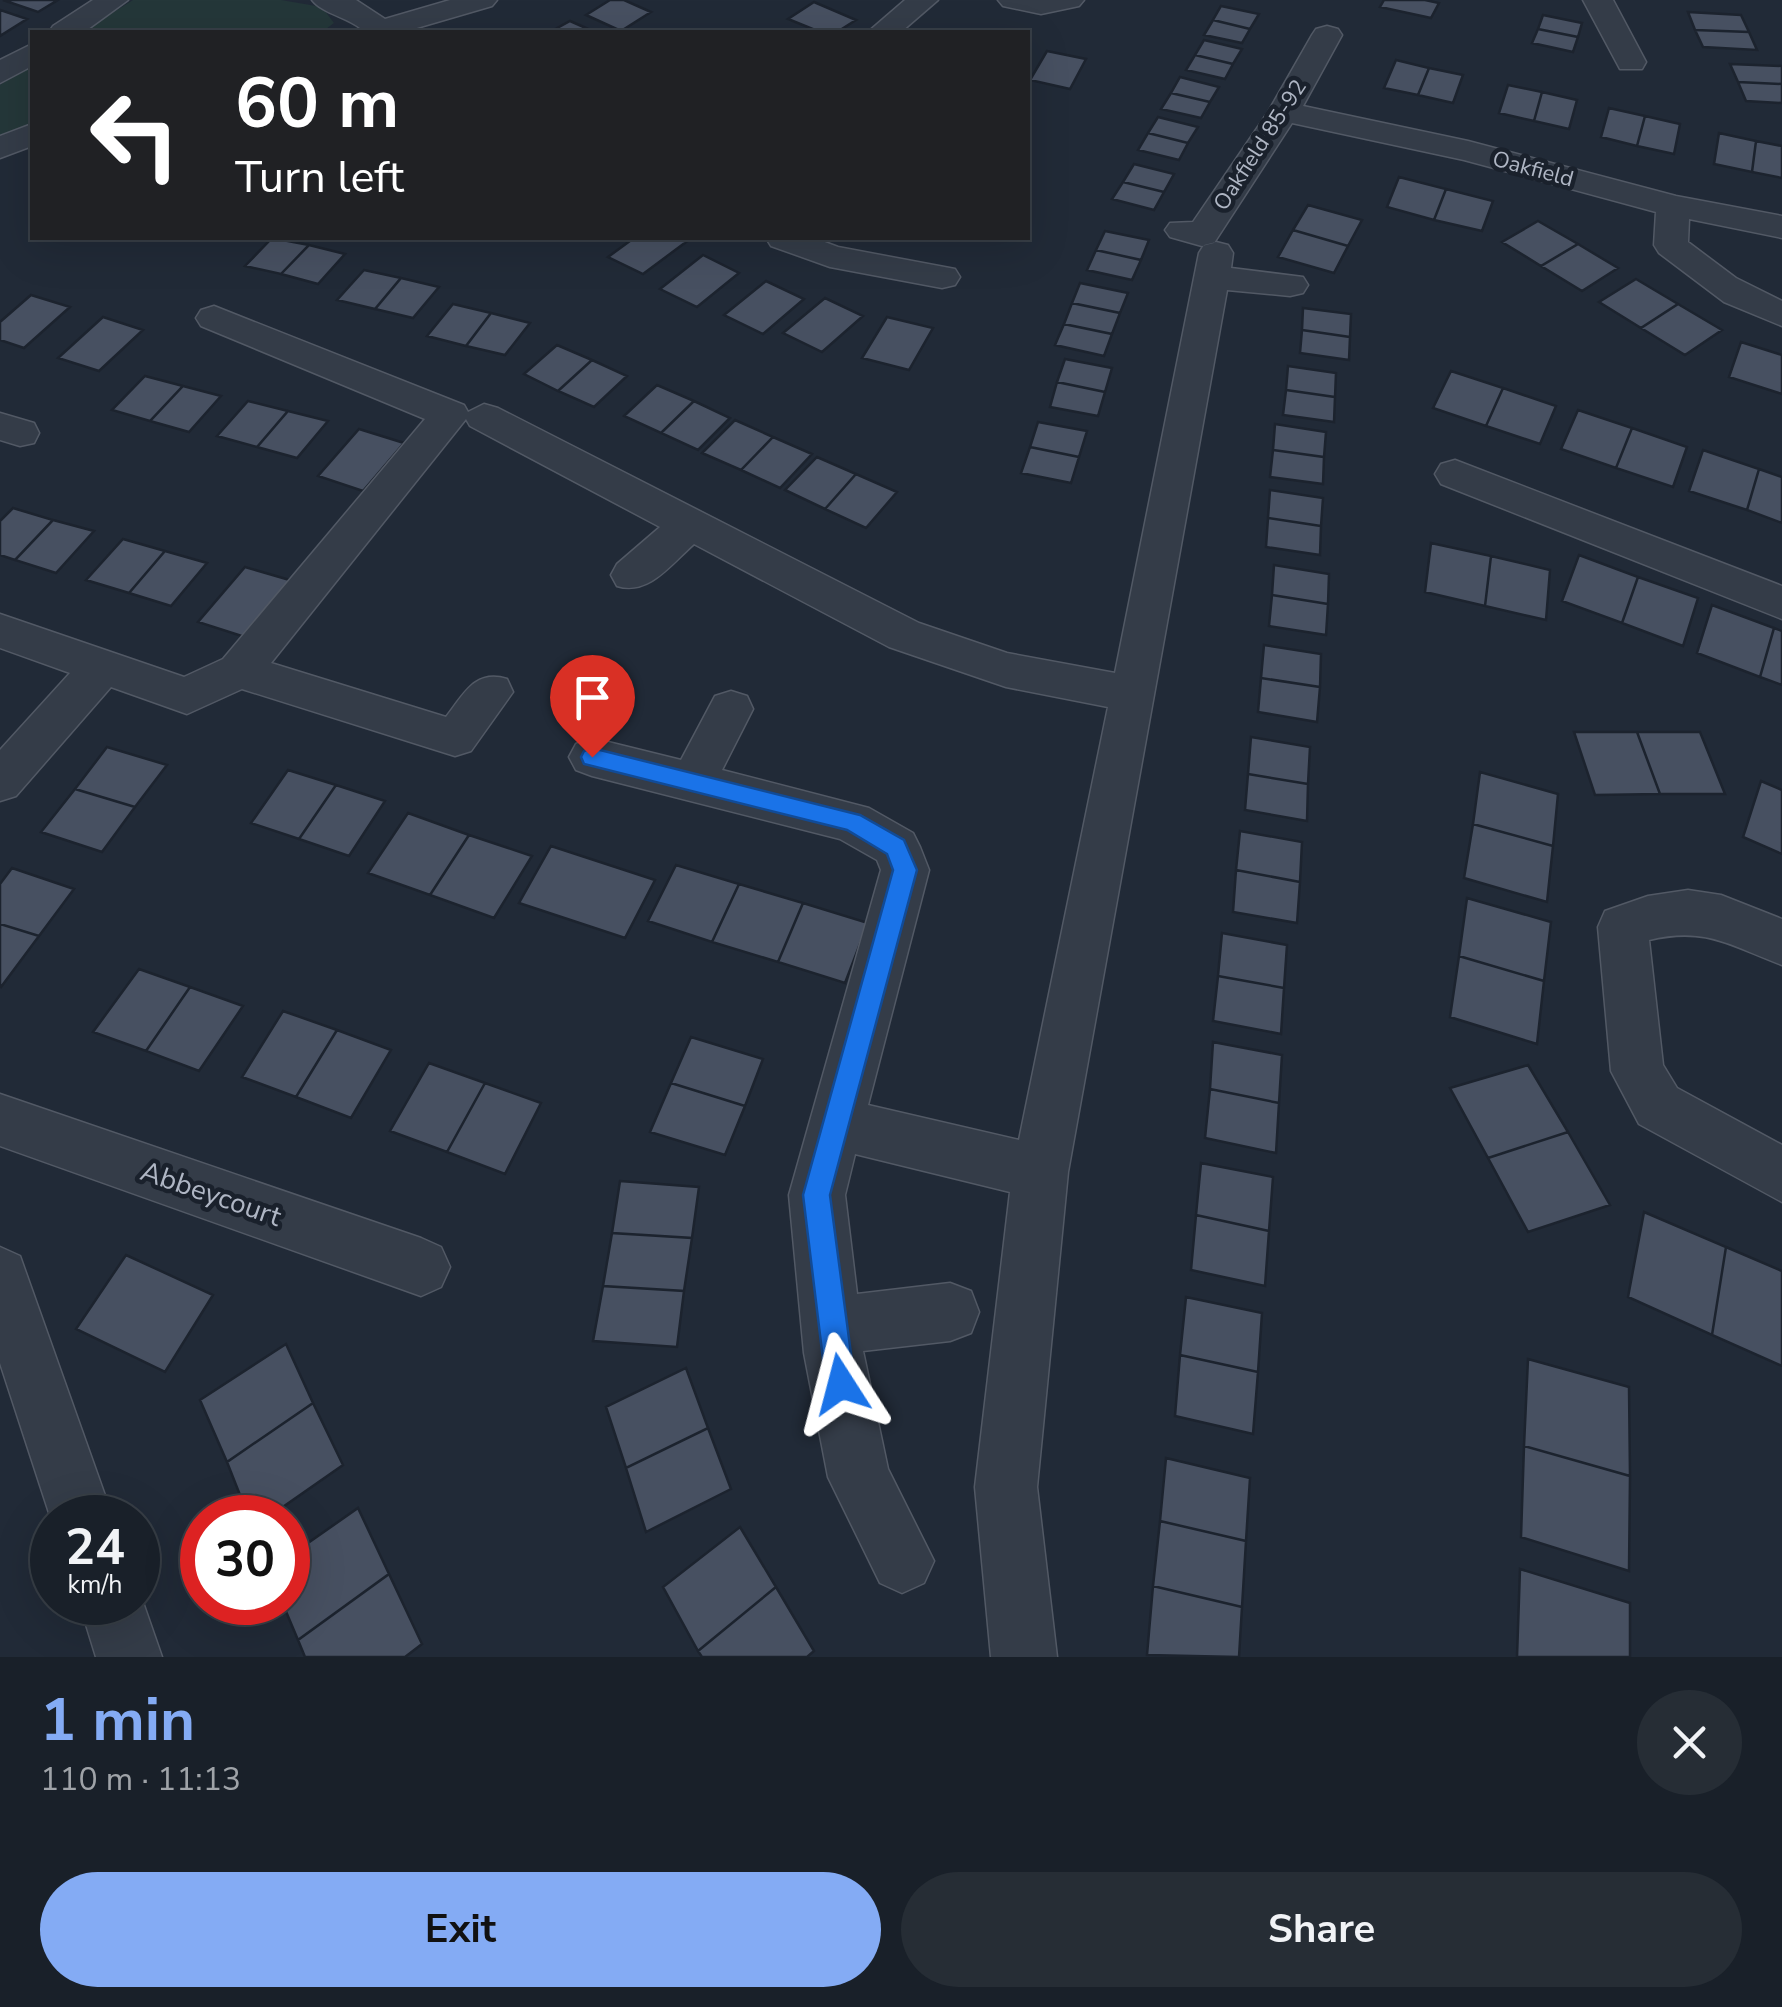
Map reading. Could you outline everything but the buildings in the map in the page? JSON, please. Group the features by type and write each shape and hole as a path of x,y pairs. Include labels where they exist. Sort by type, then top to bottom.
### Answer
{"street":[{"path":"67,30 113,0"},
{"path":"326,0 354,9 376,30"},
{"path":"380,30 482,0"},
{"path":"886,30 923,0"},
{"path":"1014,0 1041,5 1068,0"},
{"path":"1598,0 1631,62"},
{"name":"Oakfield 85-92","path":"1182,230 1202,235 1284,112 1328,35"},
{"path":"0,74 30,53"},
{"name":"Oakfield","path":"1284,112 1468,152 1673,206 1782,227"},
{"path":"0,148 30,135"},
{"path":"1673,206 1672,245 1714,281 1758,307 1782,314"},
{"path":"788,240 830,256 942,278"},
{"path":"1024,1657 1006,1487 1040,1172 1213,265 1290,285"},
{"path":"0,631 187,696 238,671 450,414 214,318"},
{"path":"484,417 904,635 1006,670 1133,694"},
{"path":"1455,474 1782,603"},
{"path":"632,575 690,524"},
{"path":"0,782 102,667"},
{"path":"238,671 455,738 490,692"},
{"path":"693,782 731,709"},
{"path":"592,757 852,822 896,847 905,870 816,1195 832,1326 859,1477 902,1561"},
{"path":"1782,944 1710,911 1657,914 1623,927 1637,1071 1658,1106 1782,1174"},
{"name":"Abbeycourt","path":"0,1120 422,1267"},
{"path":"837,1124 1040,1172"},
{"path":"0,1276 74,1495"},
{"path":"832,1326 950,1312"},
{"path":"118,1625 129,1657"}],"shaded area":[{"path":"133,0 281,0 322,7 334,23 325,30 85,30"},
{"path":"30,65 30,124 0,137 0,85"}],"route":[{"path":"592,757 852,822 896,847 905,870 816,1195 841,1384"}]}
